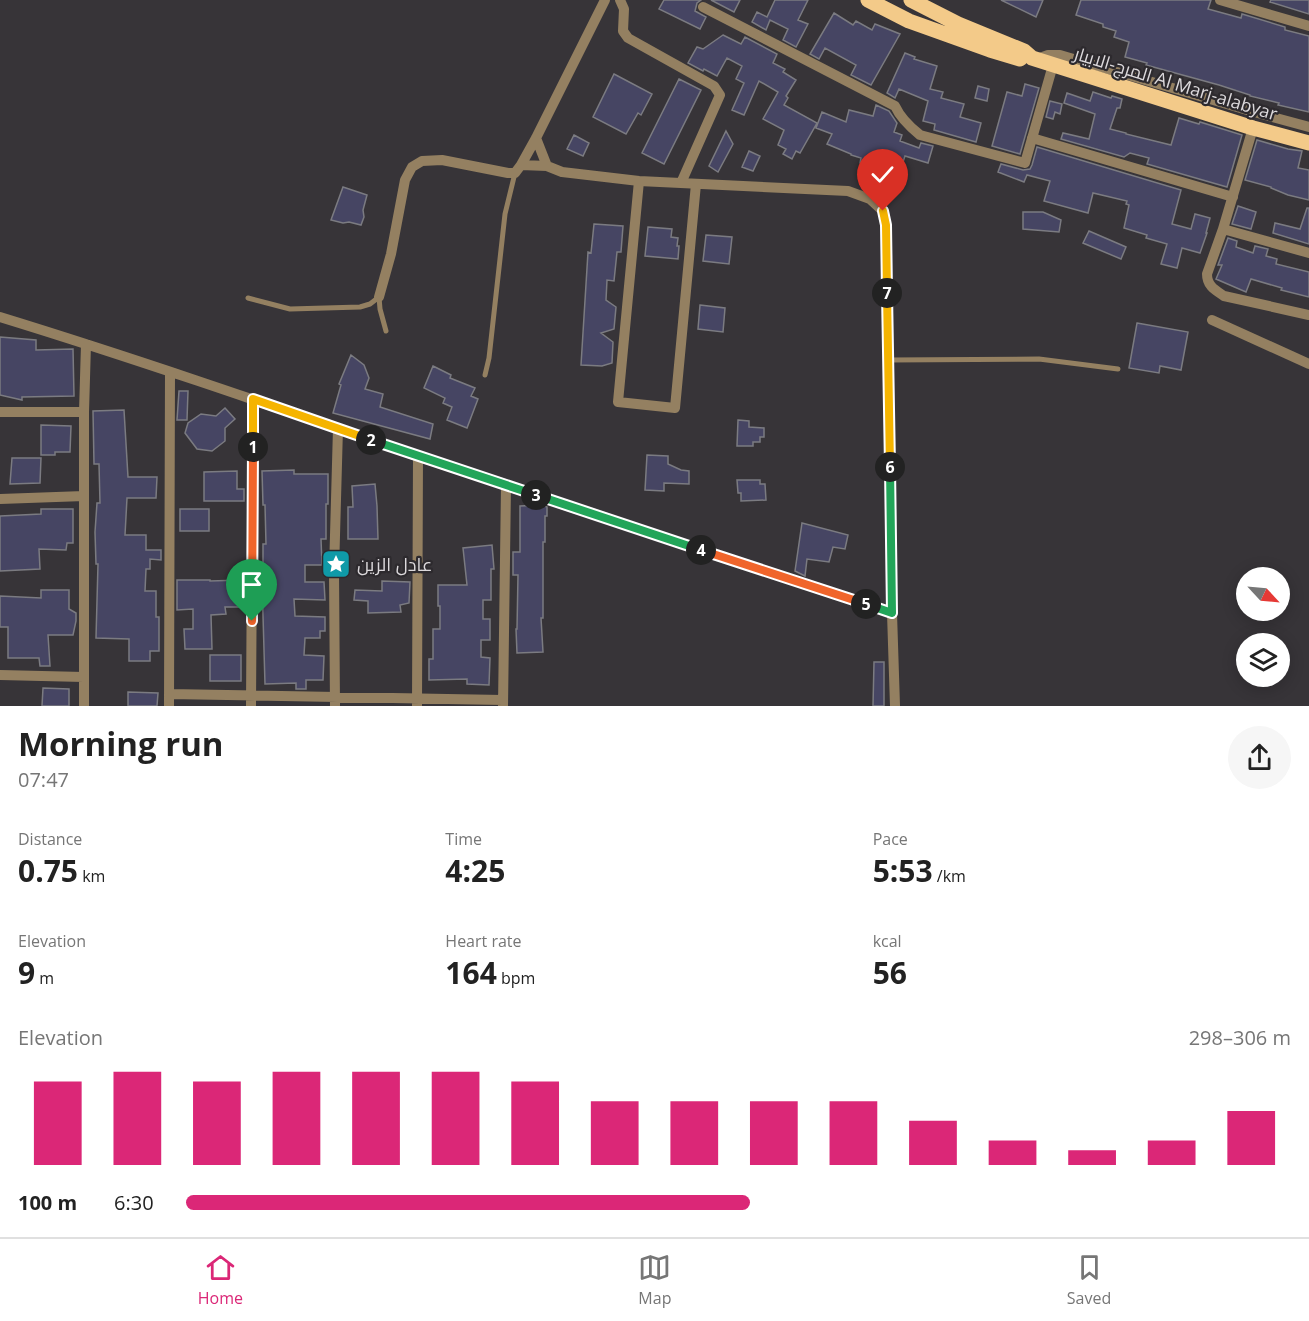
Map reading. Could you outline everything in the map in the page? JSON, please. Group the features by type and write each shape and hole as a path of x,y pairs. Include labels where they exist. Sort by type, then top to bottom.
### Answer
{"main road":[{"name":"المرج-الابيار Al Marj-alabyar","path":"868,0 903,18 1000,53 1020,59 1034,59 1253,128 1309,143"},
{"name":"المرج-الابيار Al Marj-alabyar","path":"917,1 941,15 1024,51 1034,59"},
{"path":"903,18 917,1"}],"street":[{"path":"518,169 536,138 605,0"},
{"path":"620,0 624,9 623,31 628,38 714,86 720,95 681,183"},
{"path":"1220,0 1309,26"},
{"path":"703,7 895,106 909,126 920,135 1025,163 1053,65"},
{"path":"1034,59 1048,55 1060,55 1309,127"},
{"path":"1253,128 1207,274 1207,281 1214,290 1224,296 1309,315"},
{"path":"536,138 547,166"},
{"path":"1032,138 1233,197"},
{"path":"379,297 391,254 405,180 412,167 422,160 442,160 508,173 518,169 547,166 562,172 639,181 848,191 870,199 883,211 886,225 895,706"},
{"path":"639,181 618,402 675,408 696,184"},
{"path":"1223,229 1309,254"},
{"path":"0,317 253,399 892,613"},
{"path":"1212,320 1309,364"},
{"path":"84,706 86,344"},
{"path":"169,706 170,372"},
{"path":"251,701 253,399"},
{"path":"0,412 84,412"},
{"path":"335,701 334,571 338,428"},
{"path":"417,702 418,456"},
{"path":"169,694 251,701 503,703 506,485"},
{"path":"0,499 84,496"},
{"path":"0,675 84,676"}],"lane":[{"path":"484,375 489,357 505,214 518,169"},
{"path":"248,298 290,309 360,307 370,304 379,297"},
{"path":"379,297 386,331"},
{"path":"888,360 1039,359 1118,369"}],"building":[{"path":"664,0 701,0 697,3 695,11 706,17 700,29 659,9"},
{"path":"711,0 740,0 734,12"},
{"path":"775,0 808,0 798,20 808,24 796,47 783,40 788,29 770,20 766,30 752,22 757,12 767,17"},
{"path":"1001,0 1043,0 1036,17"},
{"path":"1081,0 1211,0 1208,9 1241,18 1242,14 1309,36 1309,112 1278,105 1279,103 1125,57 1129,42 1114,37 1116,31 1103,27 1103,24 1076,15"},
{"path":"1271,0 1309,0 1309,14 1270,2"},
{"path":"834,13 853,25 856,21 872,30 875,24 900,34 871,85 851,75 856,65 825,48 819,59 810,54"},
{"path":"723,35 741,44 745,37 777,54 773,63 785,69 783,72 796,80 786,96 788,98 784,105 817,123 800,153 796,151 792,159 783,154 786,149 778,145 784,130 763,119 778,92 759,81 744,115 732,110 744,83 736,79 742,66 727,58 717,76 688,63 697,47 703,49"},
{"path":"905,53 915,57 914,59 937,66 930,89 943,92 941,98 964,104 960,117 981,123 976,142 934,130 935,124 923,121 928,101 899,89 895,98 887,93"},
{"path":"614,74 652,94 641,115 638,113 626,134 593,117"},
{"path":"679,79 701,90 664,164 642,153"},
{"path":"1025,84 1039,88 1020,154 992,146 1007,92 1022,96"},
{"path":"978,86 989,89 987,101 975,98"},
{"path":"1093,92 1122,99 1110,129 1126,134 1171,145 1179,118 1242,135 1227,187 1147,164 1149,158 1130,153 1124,157 1061,139 1063,133 1089,139 1095,114 1064,103 1067,93 1090,101"},
{"path":"1050,101 1062,104 1060,114 1055,112 1053,119 1046,117"},
{"path":"876,105 889,111 897,123 894,132 902,135 900,141 919,148 921,143 933,146 928,163 905,156 903,162 883,155 875,186 865,184 871,165 860,163 861,158 827,144 832,134 816,128 822,112 846,122 849,110 873,116"},
{"path":"726,131 733,144 718,172 709,166"},
{"path":"574,135 589,143 583,156 567,149"},
{"path":"1257,140 1302,151 1298,168 1309,170 1309,200 1245,180"},
{"path":"1037,147 1181,190 1172,224 1191,229 1195,214 1210,218 1200,253 1182,248 1177,268 1161,264 1167,244 1124,228 1129,205 1126,204 1127,201 1093,193 1088,213 1044,201 1050,181 1027,175 1024,182 998,172 1001,164 1023,170 1030,169"},
{"path":"749,151 760,156 753,171 742,167"},
{"path":"343,187 367,195 361,225 331,220"},
{"path":"1238,206 1256,212 1251,229 1232,224"},
{"path":"1307,208 1309,208 1309,244 1273,233 1275,223 1300,229"},
{"path":"1023,212 1043,212 1061,220 1059,232 1023,229"},
{"path":"594,224 623,226 621,252 617,252 614,281 607,280 606,300 616,307 614,329 601,333 613,342 612,363 602,366 581,365 588,252 591,253"},
{"path":"648,227 672,229 671,237 678,238 678,259 645,256"},
{"path":"1089,231 1126,247 1121,259 1083,243"},
{"path":"706,235 732,237 729,264 703,261"},
{"path":"1228,238 1237,241 1236,247 1253,253 1255,246 1268,249 1266,256 1277,259 1276,264 1309,272 1309,297 1251,279 1246,292 1216,279 1222,265 1218,265"},
{"path":"700,305 725,308 723,332 698,329"},
{"path":"1137,323 1188,332 1181,370 1160,366 1159,373 1129,368"},
{"path":"0,337 36,340 36,350 73,349 74,396 22,397 22,400 0,395"},
{"path":"351,355 364,365 369,378 365,389 383,394 380,407 433,424 430,439 333,413 341,385 339,384"},
{"path":"433,366 451,375 450,378 475,388 471,396 478,399 467,428 447,420 452,407 443,403 445,398 424,388"},
{"path":"179,391 188,391 187,420 177,420"},
{"path":"225,408 235,419 225,428 225,441 212,451 197,449 185,433 188,423 201,414 216,416"},
{"path":"124,410 128,477 157,477 156,498 127,498 125,535 146,535 146,550 161,550 161,560 150,559 150,569 146,569 145,591 156,591 156,617 159,617 159,651 150,651 150,661 129,661 129,639 96,638 98,564 96,564 95,532 97,503 100,503 99,464 94,464 93,411"},
{"path":"738,420 749,421 749,427 764,428 764,437 760,437 760,442 753,442 753,446 737,446"},
{"path":"41,425 71,426 70,452 41,455"},
{"path":"647,455 668,456 668,464 689,471 689,484 664,483 664,491 645,490"},
{"path":"12,458 41,458 40,483 10,484"},
{"path":"294,470 294,474 328,474 326,539 321,539 322,565 305,565 305,582 324,582 325,600 294,599 295,616 325,617 325,631 320,631 320,638 305,638 304,655 324,656 323,680 306,680 306,689 296,689 296,683 265,684 262,581 263,544 266,544 262,471"},
{"path":"237,471 237,489 244,489 244,501 204,501 204,472"},
{"path":"737,480 760,480 760,484 765,484 766,500 741,501"},
{"path":"375,484 378,539 348,539 348,507 353,507 352,486"},
{"path":"542,505 547,507 545,542 543,542 543,618 541,618 543,652 517,653 518,575 513,575 513,552 520,552 520,506"},
{"path":"41,509 73,509 73,543 67,543 66,550 39,549 40,569 0,571 0,516 41,514"},
{"path":"180,509 209,509 209,531 180,531"},
{"path":"802,523 848,535 845,549 833,547 829,562 807,559 805,576 795,571"},
{"path":"492,545 494,569 491,569 491,600 483,600 483,619 490,619 490,640 481,640 481,657 490,658 489,685 467,684 467,679 429,680 429,659 433,659 433,629 440,629 438,585 467,585 463,548"},
{"path":"177,580 242,580 243,607 225,607 226,614 211,615 212,649 185,649 184,629 193,629 193,609 177,610"},
{"path":"382,581 410,582 409,603 400,605 401,612 368,613 368,601 354,600 355,590 382,591"},
{"path":"41,590 69,590 69,609 76,613 73,635 48,635 50,666 40,666 39,658 8,658 8,627 0,627 0,596 41,598"},
{"path":"210,655 241,655 241,681 210,681"},
{"path":"874,662 884,662 884,706 873,706"},
{"path":"43,688 69,689 69,706 42,706"},
{"path":"128,692 158,693 157,706 128,706"}],"place":[{"name":"عادل الزين","path":"336,564"}],"route":[{"path":"252,621 253,399 892,613 888,301 886,225 883,211"}]}
